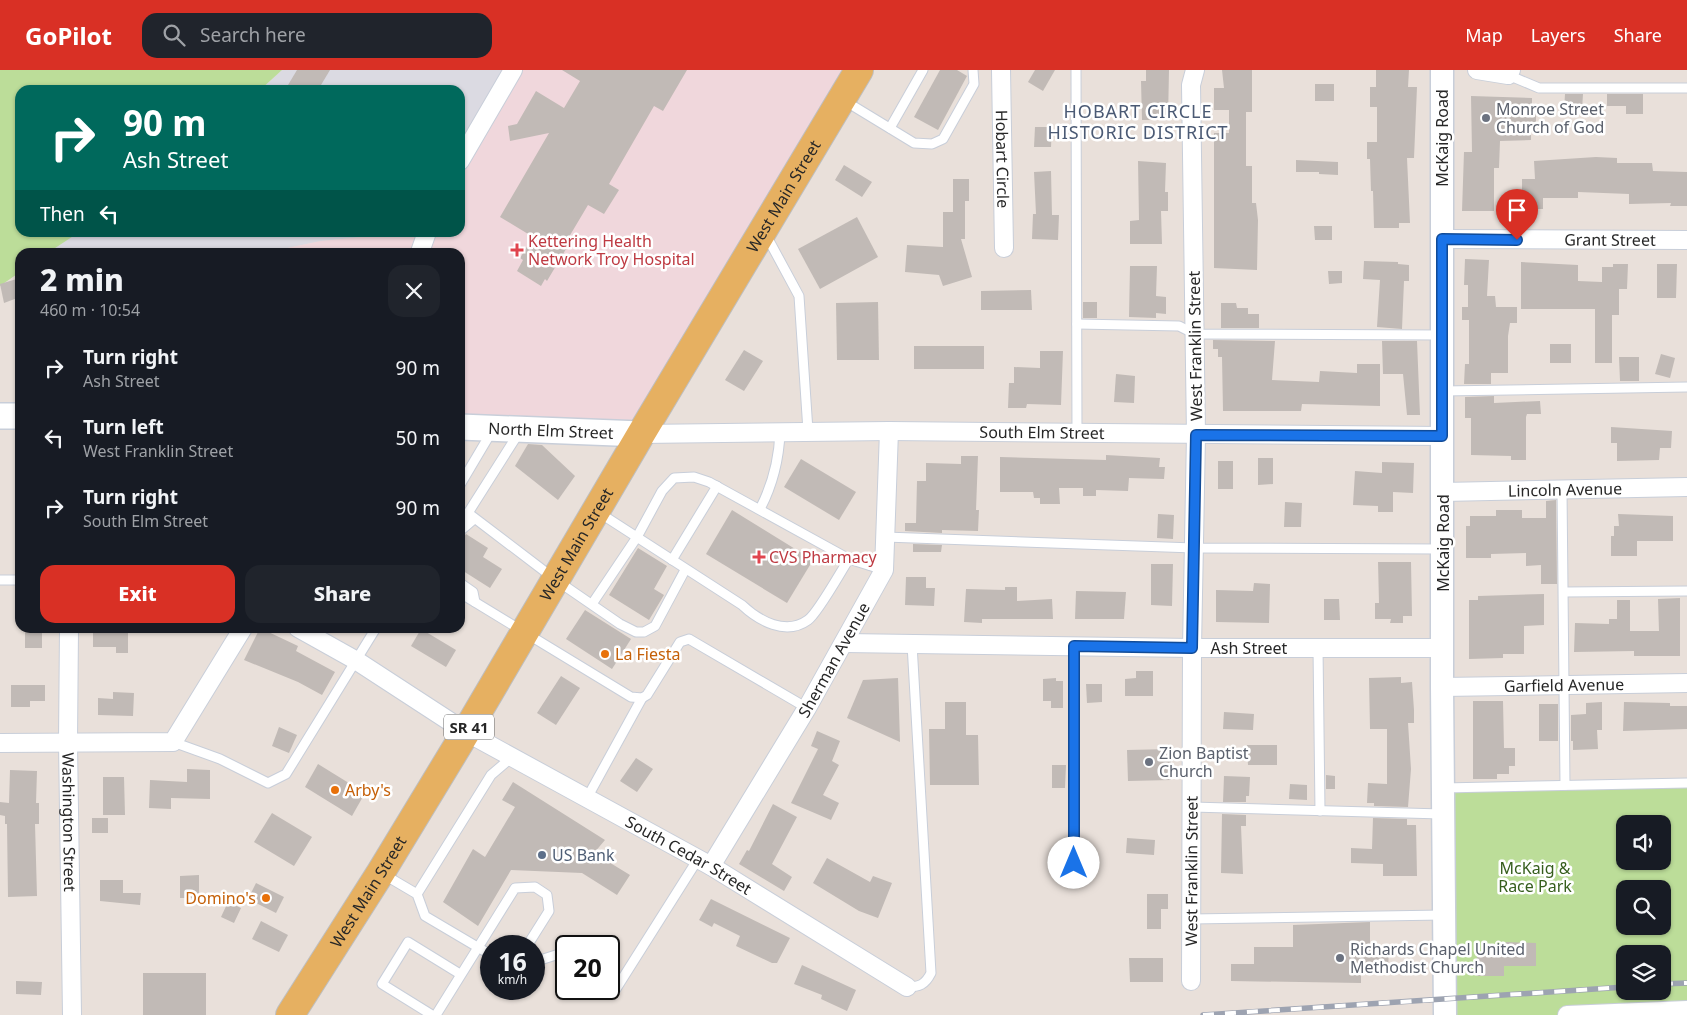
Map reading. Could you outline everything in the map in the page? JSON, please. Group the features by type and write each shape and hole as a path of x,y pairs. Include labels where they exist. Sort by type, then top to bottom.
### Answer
{"main road":[{"name":"West Main Street","path":"290,1015 381,872 466,732 641,434 859,70"},
{"path":"0,416 15,416"},
{"name":"North Elm Street","path":"465,427 641,434"}],"street":[{"path":"465,153 514,70"},
{"name":"Hobart Circle","path":"1001,70 1004,248"},
{"name":"West Franklin Street","path":"1191,982 1192,648 1196,435 1191,85 1195,70"},
{"name":"McKaig Road","path":"1442,70 1442,687 1446,1015"},
{"path":"1477,70 1510,72"},
{"name":"Grant Street","path":"1442,239 1687,240"},
{"name":"South Elm Street","path":"641,434 888,431 1442,436"},
{"name":"Sherman Avenue","path":"704,863 807,708 884,570 888,431"},
{"name":"Lincoln Avenue","path":"1443,492 1687,487"},
{"name":"Washington Street","path":"69,633 68,742 72,1015"},
{"path":"0,743 173,742 240,633"},
{"name":"South Cedar Street","path":"307,633 357,661 466,732 704,863 907,987"},
{"name":"Ash Street","path":"845,642 1192,648 1442,648"},
{"name":"Garfield Avenue","path":"1442,687 1687,683"},
{"path":"1567,1015 1687,1010"}],"lane":[{"path":"890,128 923,70"},
{"path":"842,100 914,143 932,144 942,139 974,84 973,70"},
{"path":"1076,70 1077,433"},
{"path":"1510,72 1539,88 1687,88"},
{"path":"764,230 800,296 808,431"},
{"path":"1077,324 1179,326 1195,334 1442,335"},
{"path":"1442,391 1687,387"},
{"path":"465,476 493,428"},
{"path":"465,524 521,429"},
{"path":"760,509 772,484 780,451 780,432"},
{"path":"592,604 637,537 662,491 674,478 694,477 717,486 849,559 884,570"},
{"path":"672,560 717,486"},
{"path":"1562,490 1565,785"},
{"path":"596,511 742,605 760,620 775,627 790,626 808,620 849,559"},
{"path":"465,518 471,516"},
{"path":"471,516 556,580 620,624 636,632 644,632 655,626 686,570"},
{"path":"885,537 1194,548 1443,549"},
{"path":"0,580 15,580"},
{"path":"465,586 473,592 475,602"},
{"path":"1564,592 1687,591"},
{"path":"465,596 631,697 642,698"},
{"path":"173,742 220,759 268,783 286,774 373,633"},
{"path":"587,798 642,698 652,688 680,642 689,639 807,708"},
{"path":"907,987 917,987 926,982 931,973 912,644"},
{"path":"1074,646 1074,863"},
{"path":"1318,648 1320,811"},
{"path":"417,894 491,775 512,757"},
{"path":"1443,788 1687,783"},
{"path":"1192,807 1443,814"},
{"path":"620,983 704,863"},
{"path":"381,872 417,894 425,916 479,947 460,974 436,1015"},
{"path":"486,935 515,888 534,887 547,895 549,911 534,935"},
{"path":"1191,919 1444,915"},
{"path":"432,1015 382,984 408,942 460,974"}],"shaded area":[{"path":"282,70 513,70 465,152 465,85 266,85"},
{"name":"Kettering Health Network Troy Hospital","path":"513,70 859,70 641,434 465,427 465,248 287,248 321,241 363,237 465,237 465,152"},
{"path":"71,237 363,237 321,241 287,248 55,248"}],"green space":[{"path":"0,70 282,70 266,85 15,85 15,237 72,237 55,248 15,248 15,276 0,286"},
{"name":"McKaig & Race Park","path":"1687,783 1687,1011 1590,1015 1446,1015 1443,788"}],"building":[{"path":"297,70 330,70 321,85 288,85"},
{"path":"562,70 687,70 663,111 654,106 609,184 619,190 604,214 588,205 566,242 569,244 547,281 545,279 541,286 517,271 523,260 520,258 533,237 500,217 549,133 510,141 508,126 517,124 536,91 564,108 580,81"},
{"path":"940,70 957,70 967,76 938,130 914,117"},
{"path":"1035,70 1055,70 1043,91 1028,82"},
{"path":"1146,70 1169,70 1168,120 1142,120 1141,81 1146,81"},
{"path":"1222,70 1252,70 1252,112 1246,112 1246,166 1252,166 1252,203 1256,203 1258,220 1257,270 1214,268 1214,133 1229,133 1229,110 1214,110 1214,88 1224,88"},
{"path":"1376,70 1409,70 1408,87 1417,87 1414,158 1407,158 1410,223 1399,223 1399,228 1374,228 1373,191 1371,191 1370,159 1367,159 1367,142 1377,142 1377,107 1370,107 1370,87 1376,87"},
{"path":"1315,84 1334,84 1334,101 1315,101"},
{"path":"1565,94 1583,94 1582,111 1564,111"},
{"path":"1607,94 1643,94 1643,114 1626,114 1626,106 1607,106"},
{"path":"1471,96 1532,98 1532,111 1536,110 1536,124 1531,124 1531,140 1500,141 1499,168 1494,168 1494,211 1462,211 1464,152 1472,152"},
{"path":"1035,127 1052,127 1051,147 1034,147"},
{"path":"1596,157 1617,158 1617,163 1652,163 1653,171 1687,172 1687,206 1670,206 1671,203 1629,204 1629,194 1578,192 1578,198 1543,198 1543,209 1522,209 1522,179 1535,179 1534,161"},
{"path":"1296,160 1338,162 1338,175 1319,174 1319,172 1296,172"},
{"path":"1138,161 1166,163 1165,192 1168,192 1168,211 1161,211 1162,244 1130,244 1130,221 1139,220"},
{"path":"844,165 872,182 862,197 835,180"},
{"path":"1051,171 1052,215 1059,215 1058,240 1032,239 1033,214 1036,214 1034,172"},
{"path":"953,179 969,179 969,201 965,201 965,239 961,239 972,277 943,286 939,275 905,272 907,245 943,247 943,212 953,212"},
{"path":"857,217 878,257 820,289 798,249"},
{"path":"1314,226 1332,226 1332,240 1315,240"},
{"path":"1465,259 1489,260 1487,296 1495,296 1496,307 1517,307 1517,323 1510,323 1508,336 1508,373 1491,373 1491,384 1464,384 1465,364 1469,364 1469,320 1462,320 1462,307 1468,307 1468,285 1464,285"},
{"path":"1364,261 1398,262 1398,264 1409,265 1409,281 1404,281 1402,329 1377,327 1380,280 1363,279"},
{"path":"1521,262 1578,265 1578,281 1602,282 1602,267 1613,267 1613,264 1628,264 1627,289 1619,289 1619,315 1612,315 1612,363 1595,363 1595,309 1521,309"},
{"path":"1657,264 1677,264 1676,298 1657,298"},
{"path":"1130,266 1157,266 1156,296 1166,297 1166,314 1156,313 1156,318 1129,317"},
{"path":"1328,271 1342,271 1342,283 1329,284"},
{"path":"15,280 15,299 4,303 0,284"},
{"path":"1031,290 1032,310 981,310 981,291"},
{"path":"878,302 879,360 837,360 836,303"},
{"path":"1083,302 1097,302 1097,318 1083,318"},
{"path":"1221,303 1236,303 1237,308 1248,308 1248,314 1259,314 1259,328 1221,328"},
{"path":"1213,340 1275,341 1272,380 1319,382 1320,371 1357,373 1357,364 1380,364 1380,406 1302,404 1301,411 1223,411 1222,357 1218,357 1218,349 1213,349"},
{"path":"1382,341 1417,341 1420,415 1407,415 1403,374 1383,374"},
{"path":"1550,344 1571,344 1571,363 1550,363"},
{"path":"914,346 984,346 984,369 914,369"},
{"path":"744,350 763,361 744,391 725,380"},
{"path":"1040,351 1063,351 1061,405 1027,404 1026,408 1008,408 1009,383 1014,383 1014,367 1040,368"},
{"path":"1661,354 1675,358 1670,378 1655,374"},
{"path":"1619,357 1639,357 1639,381 1620,381"},
{"path":"1116,374 1135,376 1134,403 1114,402"},
{"path":"1494,396 1494,403 1540,401 1541,414 1527,414 1526,417 1526,460 1511,460 1511,456 1471,455 1471,418 1465,418 1465,397"},
{"path":"1611,427 1672,431 1671,448 1660,448 1659,460 1617,461 1617,443 1611,443"},
{"path":"528,444 542,445 575,476 558,500 515,466"},
{"path":"1106,455 1160,458 1159,467 1165,467 1164,479 1129,478 1128,491 1096,490 1096,496 1083,496 1083,488 1059,488 1060,504 1040,504 1040,498 1034,498 1033,492 1000,492 1000,457 1106,460"},
{"path":"961,456 978,456 976,510 979,510 978,531 942,530 942,533 905,531 905,523 916,523 917,481 926,481 926,463 961,464"},
{"path":"1258,458 1273,458 1273,484 1258,485"},
{"path":"801,459 856,492 839,520 784,487"},
{"path":"1218,461 1233,461 1233,489 1218,489"},
{"path":"1382,462 1414,463 1413,493 1393,492 1393,512 1378,512 1378,506 1353,505 1355,471 1382,473"},
{"path":"1556,500 1557,584 1541,584 1541,565 1526,566 1526,553 1491,554 1491,558 1466,558 1466,526 1470,526 1470,516 1496,516 1496,510 1522,510 1522,518 1546,518 1546,501"},
{"path":"1285,502 1302,503 1301,527 1284,527"},
{"name":"CVS Pharmacy","path":"732,510 813,560 787,603 706,554"},
{"path":"1158,514 1174,515 1173,539 1157,538"},
{"path":"1618,514 1673,516 1673,541 1637,541 1637,556 1611,556 1611,536 1614,536 1614,526 1619,526"},
{"path":"466,534 488,548 483,557 502,569 490,588 465,572"},
{"path":"913,544 942,545 941,552 913,552"},
{"path":"638,548 667,566 654,589 664,595 649,620 609,595"},
{"path":"1378,562 1411,562 1412,616 1403,616 1403,623 1390,623 1391,619 1375,619 1375,603 1379,603"},
{"path":"1151,564 1173,564 1172,606 1151,605"},
{"path":"906,577 926,577 926,588 935,588 934,606 905,605"},
{"path":"1254,583 1270,584 1269,623 1216,622 1216,590 1253,591"},
{"path":"1005,587 1017,587 1017,601 1052,599 1053,619 982,619 982,623 964,622 966,589 1005,590"},
{"path":"1076,591 1126,592 1124,619 1075,619"},
{"path":"1544,594 1544,625 1524,626 1524,654 1503,654 1503,658 1469,659 1469,600 1478,600 1478,596"},
{"path":"1680,598 1680,656 1634,656 1634,651 1574,652 1575,623 1609,624 1609,619 1617,619 1617,600 1630,600 1630,631 1659,631 1658,599"},
{"path":"1324,599 1339,599 1340,620 1324,620"},
{"name":"La Fiesta","path":"585,610 631,639 612,669 566,639"},
{"path":"25,633 42,633 42,648 25,648"},
{"path":"93,633 128,633 128,653 116,653 116,647 93,647"},
{"path":"258,633 271,633 298,646 296,651 335,672 322,695 298,682 244,660"},
{"path":"419,633 428,633 456,650 446,667 411,646"},
{"path":"1136,671 1153,671 1153,696 1125,696 1125,679 1136,678"},
{"path":"561,676 580,688 556,725 537,713"},
{"path":"1401,677 1401,683 1412,682 1414,710 1414,723 1408,723 1411,769 1408,807 1374,806 1374,803 1367,803 1368,783 1387,784 1387,729 1370,729 1369,678"},
{"path":"898,678 900,742 847,718 863,680"},
{"path":"1056,678 1056,681 1063,681 1063,708 1051,708 1051,701 1043,701 1043,679"},
{"path":"1086,684 1102,684 1102,702 1087,703"},
{"path":"11,685 45,685 45,701 30,701 30,707 11,707"},
{"path":"113,692 134,693 133,716 98,715 98,698 113,699"},
{"path":"1473,701 1503,701 1504,748 1515,748 1515,766 1509,766 1509,774 1497,774 1497,779 1473,779"},
{"path":"945,702 966,702 966,735 978,735 979,785 930,785 929,729 945,729"},
{"path":"1602,702 1602,730 1597,730 1598,749 1573,750 1571,715 1586,714 1586,703"},
{"path":"1624,702 1670,703 1670,706 1687,706 1687,729 1623,731"},
{"path":"1539,704 1558,704 1558,741 1539,741"},
{"path":"1224,712 1254,714 1253,730 1223,729"},
{"path":"279,727 297,735 289,753 272,746"},
{"path":"817,731 840,741 832,761 839,765 823,795 839,803 831,820 791,803 818,749 811,746"},
{"path":"1247,745 1277,745 1277,765 1248,765"},
{"name":"Zion Baptist Church","path":"1171,749 1171,780 1128,781 1127,750"},
{"path":"636,758 653,769 637,792 620,781"},
{"name":"Arby's","path":"318,764 365,793 352,816 305,787"},
{"path":"1052,765 1066,765 1065,788 1052,788"},
{"path":"187,769 210,770 210,799 171,798 171,809 149,808 150,780 187,782"},
{"path":"10,770 37,771 36,803 39,803 39,824 35,824 37,896 8,897 7,824 5,824 5,816 0,815 0,802 9,803"},
{"path":"1326,775 1335,776 1335,789 1326,789"},
{"path":"1224,776 1250,777 1249,796 1246,796 1246,802 1223,802"},
{"path":"103,777 124,777 125,815 103,815"},
{"name":"US Bank","path":"513,782 605,840 594,853 630,875 617,895 582,873 511,870 478,926 443,902 473,849 485,857 515,807 502,800"},
{"path":"1290,784 1307,785 1307,800 1289,799"},
{"path":"773,804 797,817 772,864 792,877 784,891 739,864 747,850 749,851"},
{"path":"272,813 312,837 294,866 254,842"},
{"path":"1222,814 1246,815 1246,826 1241,826 1243,874 1221,873"},
{"path":"92,818 108,818 108,833 92,833"},
{"path":"1373,818 1407,819 1407,825 1416,825 1417,876 1383,876 1383,864 1351,863 1351,848 1372,849"},
{"path":"1127,838 1155,840 1154,855 1126,853"},
{"path":"827,858 870,882 873,876 892,883 878,918 859,911 813,883"},
{"path":"199,875 199,898 180,898 180,876"},
{"path":"100,880 123,880 123,893 141,893 140,905 100,901"},
{"name":"Domino's","path":"256,883 284,897 276,913 248,899"},
{"path":"1147,894 1168,894 1168,909 1161,909 1161,929 1147,929"},
{"path":"711,899 790,938 777,963 772,963 736,946 740,936 714,923 712,927 699,920"},
{"path":"228,902 241,908 234,923 221,917"},
{"path":"261,921 288,935 279,952 252,939"},
{"name":"Richards Chapel United Methodist Church","path":"1370,922 1370,945 1389,945 1388,972 1361,972 1361,983 1231,981 1231,964 1254,964 1254,947 1293,947 1293,925"},
{"path":"1506,942 1536,943 1536,966 1504,966 1504,976 1476,976 1477,954 1505,954"},
{"path":"1129,958 1163,958 1163,982 1130,982"},
{"path":"802,965 856,990 847,1011 821,999 822,995 794,984"},
{"path":"143,973 206,973 206,1015 143,1015"},
{"path":"16,981 42,982 41,995 16,994"}],"railway":[{"path":"1671,984 1687,983"},
{"path":"1203,1015 1616,988"}],"place":[{"name":"Monroe Street Church of God","path":"1486,118"},
{"name":"Kettering Health Network Troy Hospital","path":"517,250"},
{"name":"CVS Pharmacy","path":"759,557"},
{"name":"La Fiesta","path":"605,654"},
{"name":"Zion Baptist Church","path":"1149,762"},
{"name":"Arby's","path":"335,790"},
{"name":"US Bank","path":"542,855"},
{"name":"Domino's","path":"266,898"},
{"name":"Richards Chapel United Methodist Church","path":"1340,958"}],"district":[{"name":"HOBART CIRCLE HISTORIC DISTRICT","path":"1138,121"}],"route":[{"path":"1074,863 1074,646 1192,648 1196,435 1442,436 1442,239 1517,240"}]}
